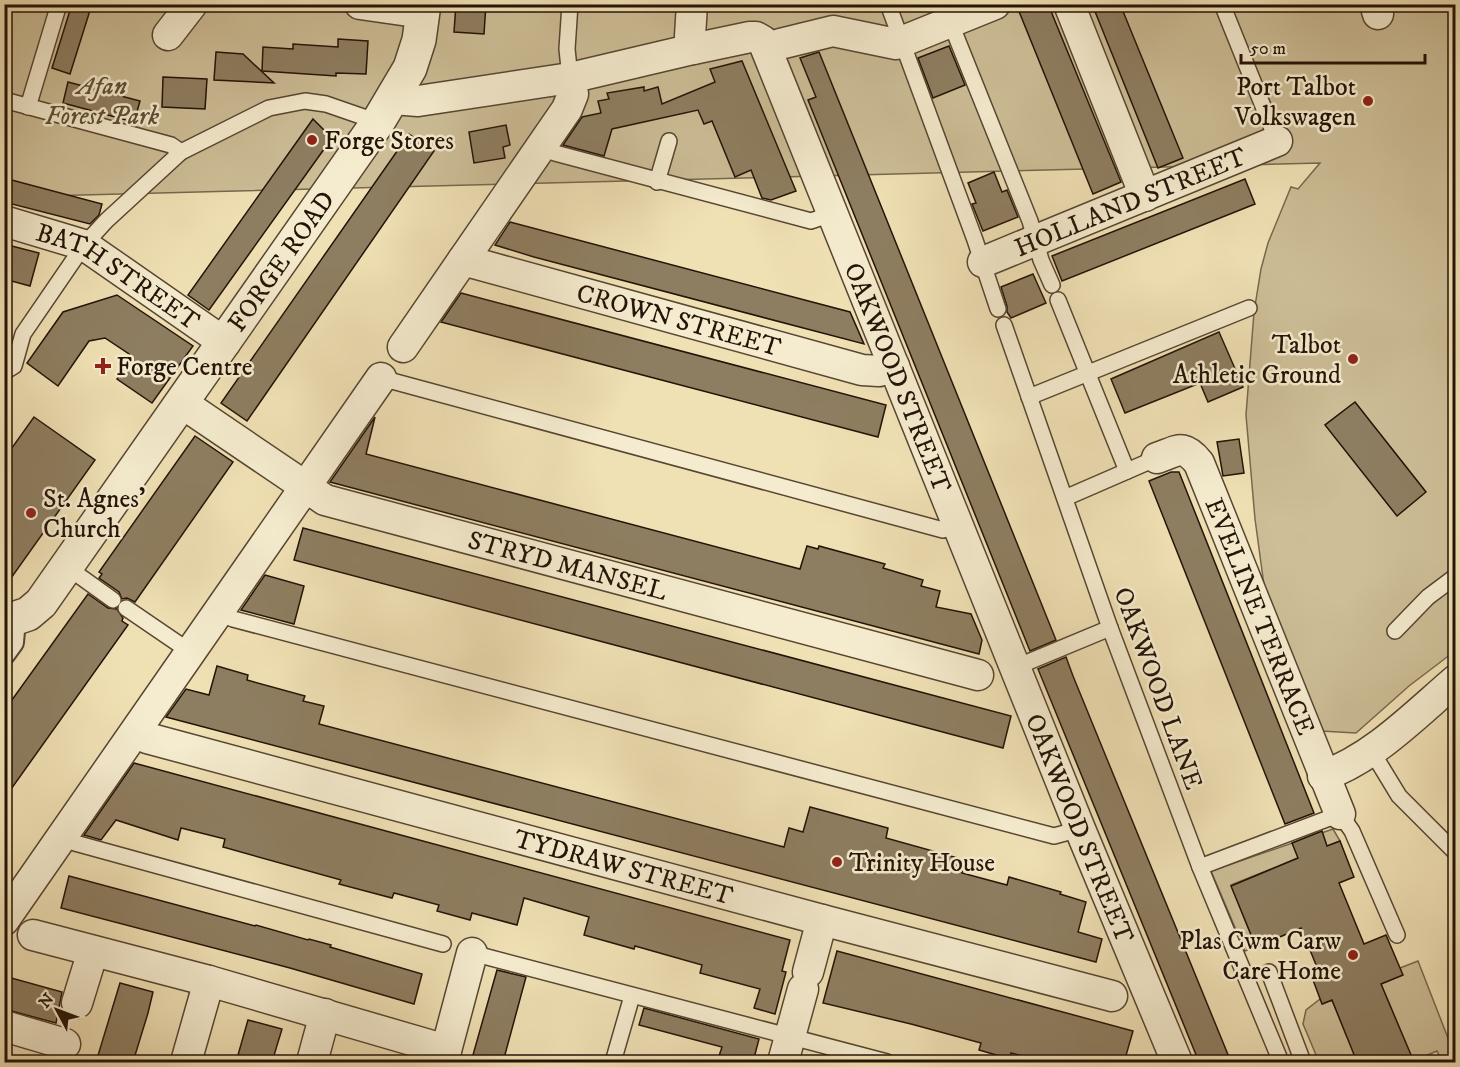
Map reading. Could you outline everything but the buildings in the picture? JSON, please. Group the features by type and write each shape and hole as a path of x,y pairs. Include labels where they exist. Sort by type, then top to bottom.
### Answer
{"street":[{"path":"168,34 192,4"},
{"path":"360,4 423,9"},
{"path":"692,4 690,36 693,49"},
{"path":"386,110 418,101 570,78 750,37 763,41 767,50 833,31 896,44 903,43 946,14 995,4"},
{"path":"1069,4 1145,196"},
{"name":"FORGE ROAD","path":"4,653 12,642 9,621 28,614 41,603 386,110 410,68 419,40 423,9"},
{"name":"OAKWOOD STREET","path":"767,50 1080,829 1177,1062"},
{"path":"403,347 571,101 573,94 570,78"},
{"name":"HOLLAND STREET","path":"983,262 1277,141"},
{"name":"BATH STREET","path":"4,221 84,245 225,343"},
{"name":"CROWN STREET","path":"463,260 862,370 879,371 894,366"},
{"path":"4,920 216,612 381,378"},
{"name":"STRYD MANSEL","path":"182,403 304,488 325,500 978,675"},
{"name":"EVELINE TERRACE","path":"1157,458 1180,450 1190,452 1199,463 1323,777 1340,814"},
{"path":"1323,777 1345,768 1371,750 1455,680"},
{"name":"TYDRAW STREET","path":"136,731 147,738 1112,996"},
{"path":"787,1049 822,920"},
{"path":"33,935 325,1014 445,1056 472,953"},
{"path":"77,1003 93,951"},
{"path":"186,1062 209,981"},
{"path":"312,1062 325,1014"},
{"path":"4,1026 65,1044"}],"lane":[{"path":"28,107 59,4"},
{"path":"570,4 567,49 570,78"},
{"path":"888,4 983,262 998,309"},
{"path":"1222,4 1277,141"},
{"path":"946,14 1030,221 1041,260 1052,285"},
{"path":"4,100 171,145 181,152"},
{"path":"4,372 14,366 23,334 84,245 106,221 181,152 269,108 305,100 386,110"},
{"path":"657,182 669,141"},
{"path":"542,145 555,153 657,182 811,221 831,214"},
{"path":"1058,300 1127,471"},
{"path":"1029,397 1249,308"},
{"name":"OAKWOOD LANE","path":"1004,325 1110,628 1200,867 1281,1062"},
{"path":"381,378 943,530 957,525"},
{"path":"1065,498 1157,458"},
{"path":"66,567 189,651"},
{"path":"1395,631 1428,597 1455,576"},
{"path":"216,612 233,619 1054,836 1080,829"},
{"path":"1016,668 1110,628"},
{"path":"1371,750 1399,796 1455,853"},
{"path":"1200,867 1340,814 1352,831 1397,936"},
{"path":"63,835 75,843 443,944"},
{"path":"472,953 632,996 787,1049 887,1062"},
{"path":"1269,972 1303,1062"},
{"path":"614,1062 632,996"}],"green space":[{"name":"Afan Forest Park","path":"4,5 1455,5 1455,651 1409,686 1356,733 1321,731 1266,600 1255,519 1246,415 1254,312 1268,243 1291,187 1298,189 1320,163 5,197"},
{"path":"1333,829 1340,841 1231,885 1256,947 1245,951 1211,871"},
{"path":"1418,961 1455,1056 1455,1062 1442,1062 1437,1051 1413,1061 1381,984 1402,975 1400,968"},
{"path":"1320,999 1323,1004 1332,1000 1347,1037 1355,1034 1367,1062 1344,1062 1342,1057 1328,1062 1319,1062 1303,1024 1306,1010"}],"place":[{"name":"Port Talbot Volkswagen","path":"1368,101"},
{"name":"Forge Stores","path":"312,140"},
{"name":"Talbot Athletic Ground","path":"1353,359"},
{"name":"Forge Centre","path":"103,366"},
{"name":"St. Agnes' Church","path":"31,513"},
{"name":"Trinity House","path":"837,862"},
{"name":"Plas Cwm Carw Care Home","path":"1353,955"}]}
